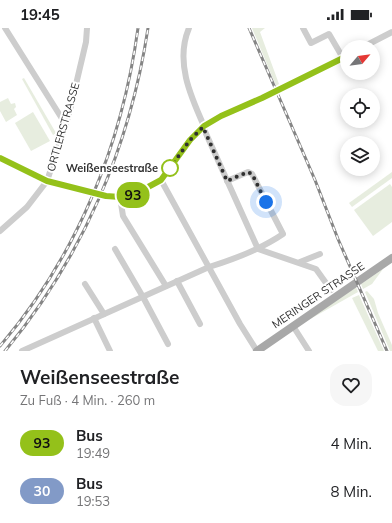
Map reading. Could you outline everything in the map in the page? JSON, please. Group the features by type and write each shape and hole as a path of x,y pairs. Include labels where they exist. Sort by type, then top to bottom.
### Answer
{"main road":[{"name":"MERINGER STRASSE","path":"257,351 392,258"}],"street":[{"path":"5,28 66,125"},
{"name":"ORTLERSTRASSE","path":"0,231 27,207 47,181 66,125 86,42 87,28"},
{"path":"189,28 185,43 184,59 184,76 189,93 258,249 300,262 316,269 330,290"},
{"path":"303,28 311,43 329,34 340,50"},
{"path":"377,40 392,32"},
{"path":"106,196 120,197 135,194 161,180 190,140 203,126 340,59"},
{"path":"0,158 47,181 90,192"},
{"path":"22,351 209,267 258,249 269,244 283,234 252,174 248,172 227,181"},
{"path":"161,180 240,324 257,351"},
{"path":"120,197 123,216 166,286"},
{"path":"115,249 143,296 168,344"},
{"path":"300,262 320,254"},
{"path":"177,281 200,324"},
{"path":"85,284 104,314"},
{"path":"94,318 110,351"},
{"path":"293,326 309,351"}],"shaded area":[{"path":"252,28 265,28 260,32 279,84 276,86"},
{"path":"24,78 56,133 53,135 22,79"},
{"path":"8,98 11,104 15,103 16,107 14,109 17,115 6,122 0,111 0,102"},
{"path":"33,112 50,141 31,151 15,123"},
{"path":"392,172 392,178 352,207 349,203"},
{"path":"390,184 392,187 392,222 373,236 354,210"},
{"path":"383,269 372,284 363,289 361,284"},
{"path":"356,287 358,292 305,322"},
{"path":"367,291 374,299 378,313 392,345 392,351 390,351 365,292"},
{"path":"359,295 384,351 378,351 352,298"}],"tunnel":[{"path":"90,192 106,196"}],"railway":[{"path":"0,346 52,275 73,237 92,197 108,156 121,114 131,72 138,28"},
{"path":"5,351 33,315 57,278 99,199 129,116 140,72 148,28"},
{"path":"249,28 387,351"}],"bus line":[{"name":"93","path":"0,158 47,181 106,196 120,197 135,194 161,180 190,140 204,126 221,116 311,75 340,60"}],"place":[{"name":"Weißenseestraße","path":"170,168"}],"route":[{"path":"170,168 190,140 203,127 227,181 248,172 252,174 266,202"}]}
